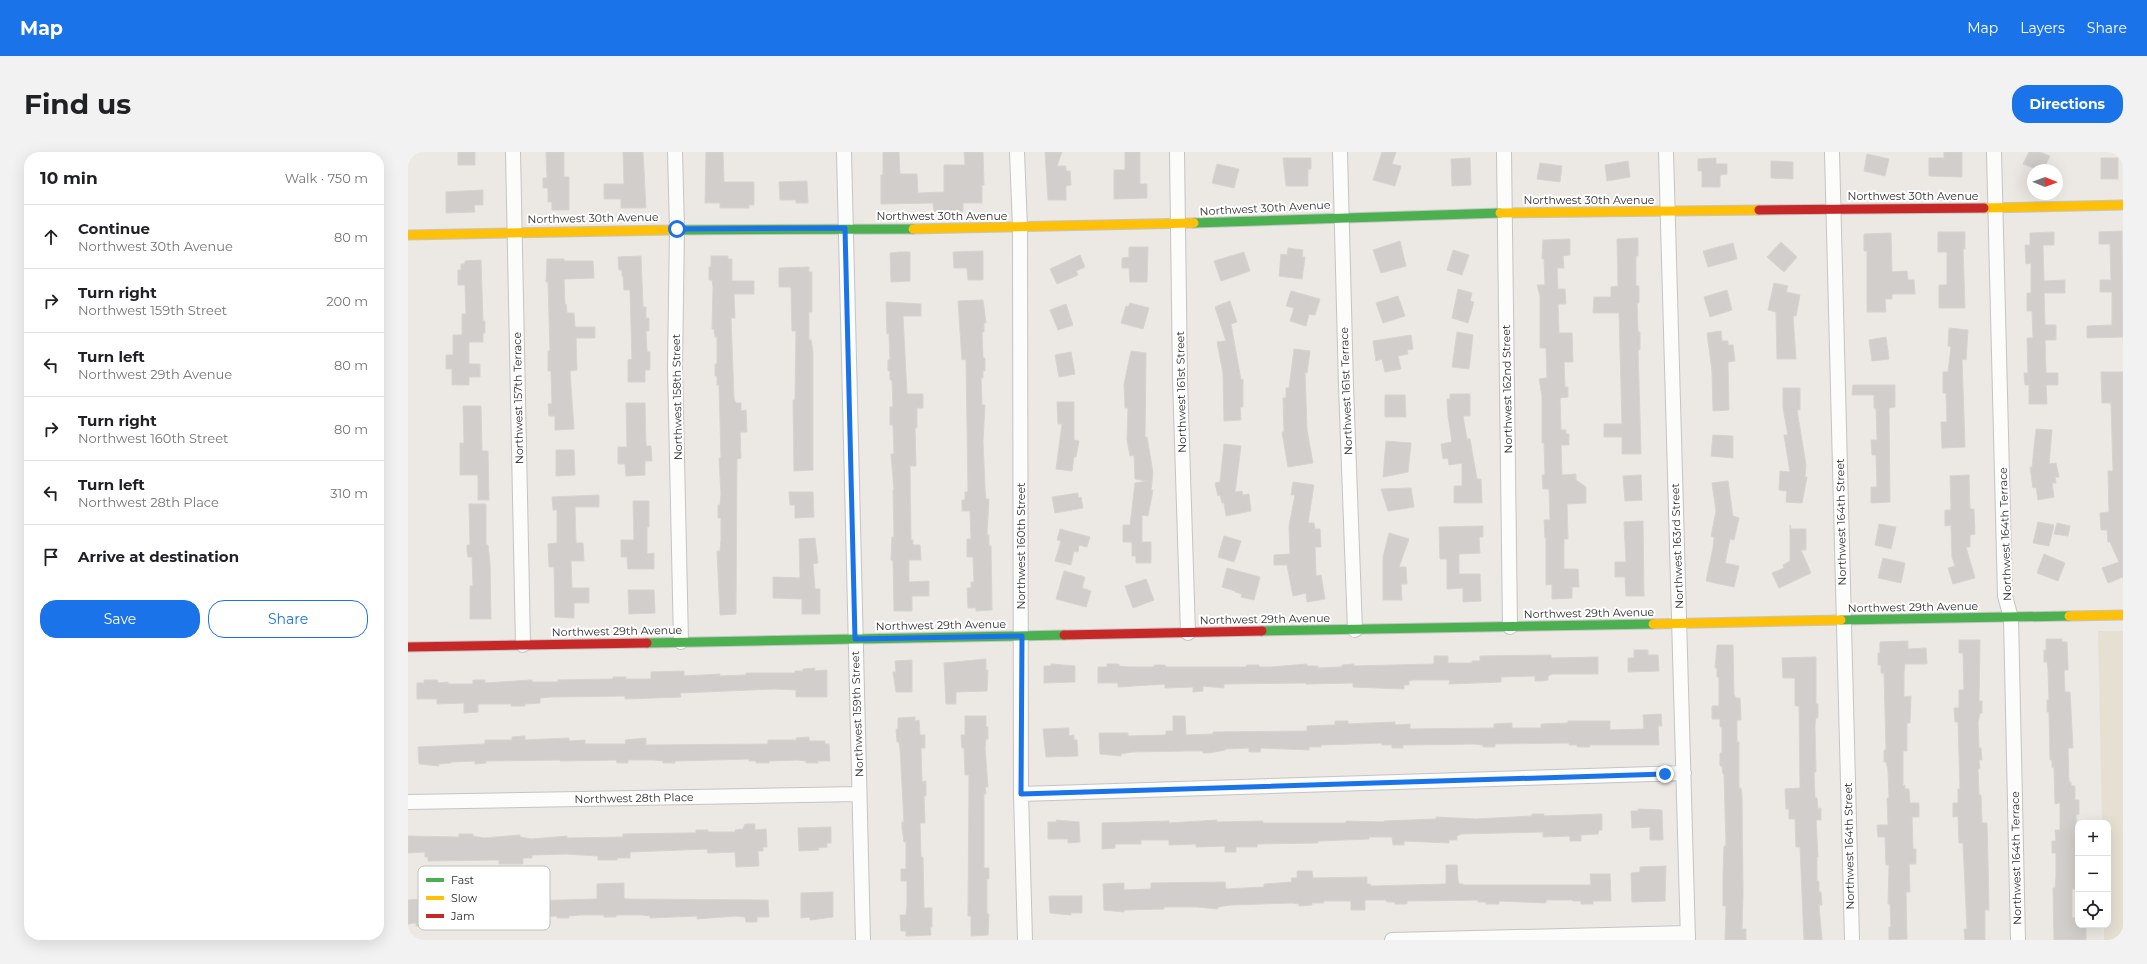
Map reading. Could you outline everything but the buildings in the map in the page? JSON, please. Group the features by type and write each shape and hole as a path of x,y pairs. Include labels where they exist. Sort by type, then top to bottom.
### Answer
{"street":[{"name":"Northwest 157th Terrace","path":"513,152 523,645"},
{"name":"Northwest 158th Street","path":"675,152 677,229 675,367 681,642"},
{"name":"Northwest 159th Street","path":"844,152 863,940"},
{"name":"Northwest 160th Street","path":"1017,152 1020,228 1022,636 1021,794 1025,940"},
{"name":"Northwest 161st Street","path":"1177,152 1180,379 1188,633"},
{"name":"Northwest 161st Terrace","path":"1340,152 1355,630"},
{"name":"Northwest 162nd Street","path":"1504,152 1510,627"},
{"name":"Northwest 163rd Street","path":"1666,152 1688,936"},
{"name":"Northwest 164th Street","path":"1832,152 1852,940"},
{"name":"Northwest 164th Terrace","path":"1994,152 2005,596 2011,618 2018,940"},
{"name":"Northwest 30th Avenue","path":"408,235 515,231 677,229 1020,228 1178,224 1341,216 1505,212 1668,212 1833,208 1996,208 2123,205"},
{"name":"Northwest 29th Avenue","path":"408,647 2123,615"},
{"path":"1021,794 1684,773"},
{"name":"Northwest 28th Place","path":"408,802 859,794"},
{"path":"1392,940 1688,936"}],"shaded area":[{"path":"2098,631 2123,631 2123,940 2104,940 2104,928 2111,928 2111,820 2102,820"}],"traffic: fast":[{"path":"1194,223 1500,213"},
{"path":"671,230 913,229"},
{"path":"1841,620 2069,616"},
{"path":"1262,631 1653,624"},
{"path":"647,643 1064,635"}],"traffic: slow":[{"path":"1984,208 2123,205"},
{"path":"1500,213 1759,210"},
{"path":"913,229 1194,223"},
{"path":"408,235 671,230"},
{"path":"2069,616 2123,615"},
{"path":"1653,624 1841,620"}],"traffic: jam":[{"path":"1759,210 1984,208"},
{"path":"1064,635 1262,631"},
{"path":"408,647 647,643"}],"route":[{"path":"677,229 845,228 855,639 1022,636 1021,794 1665,774"}]}
